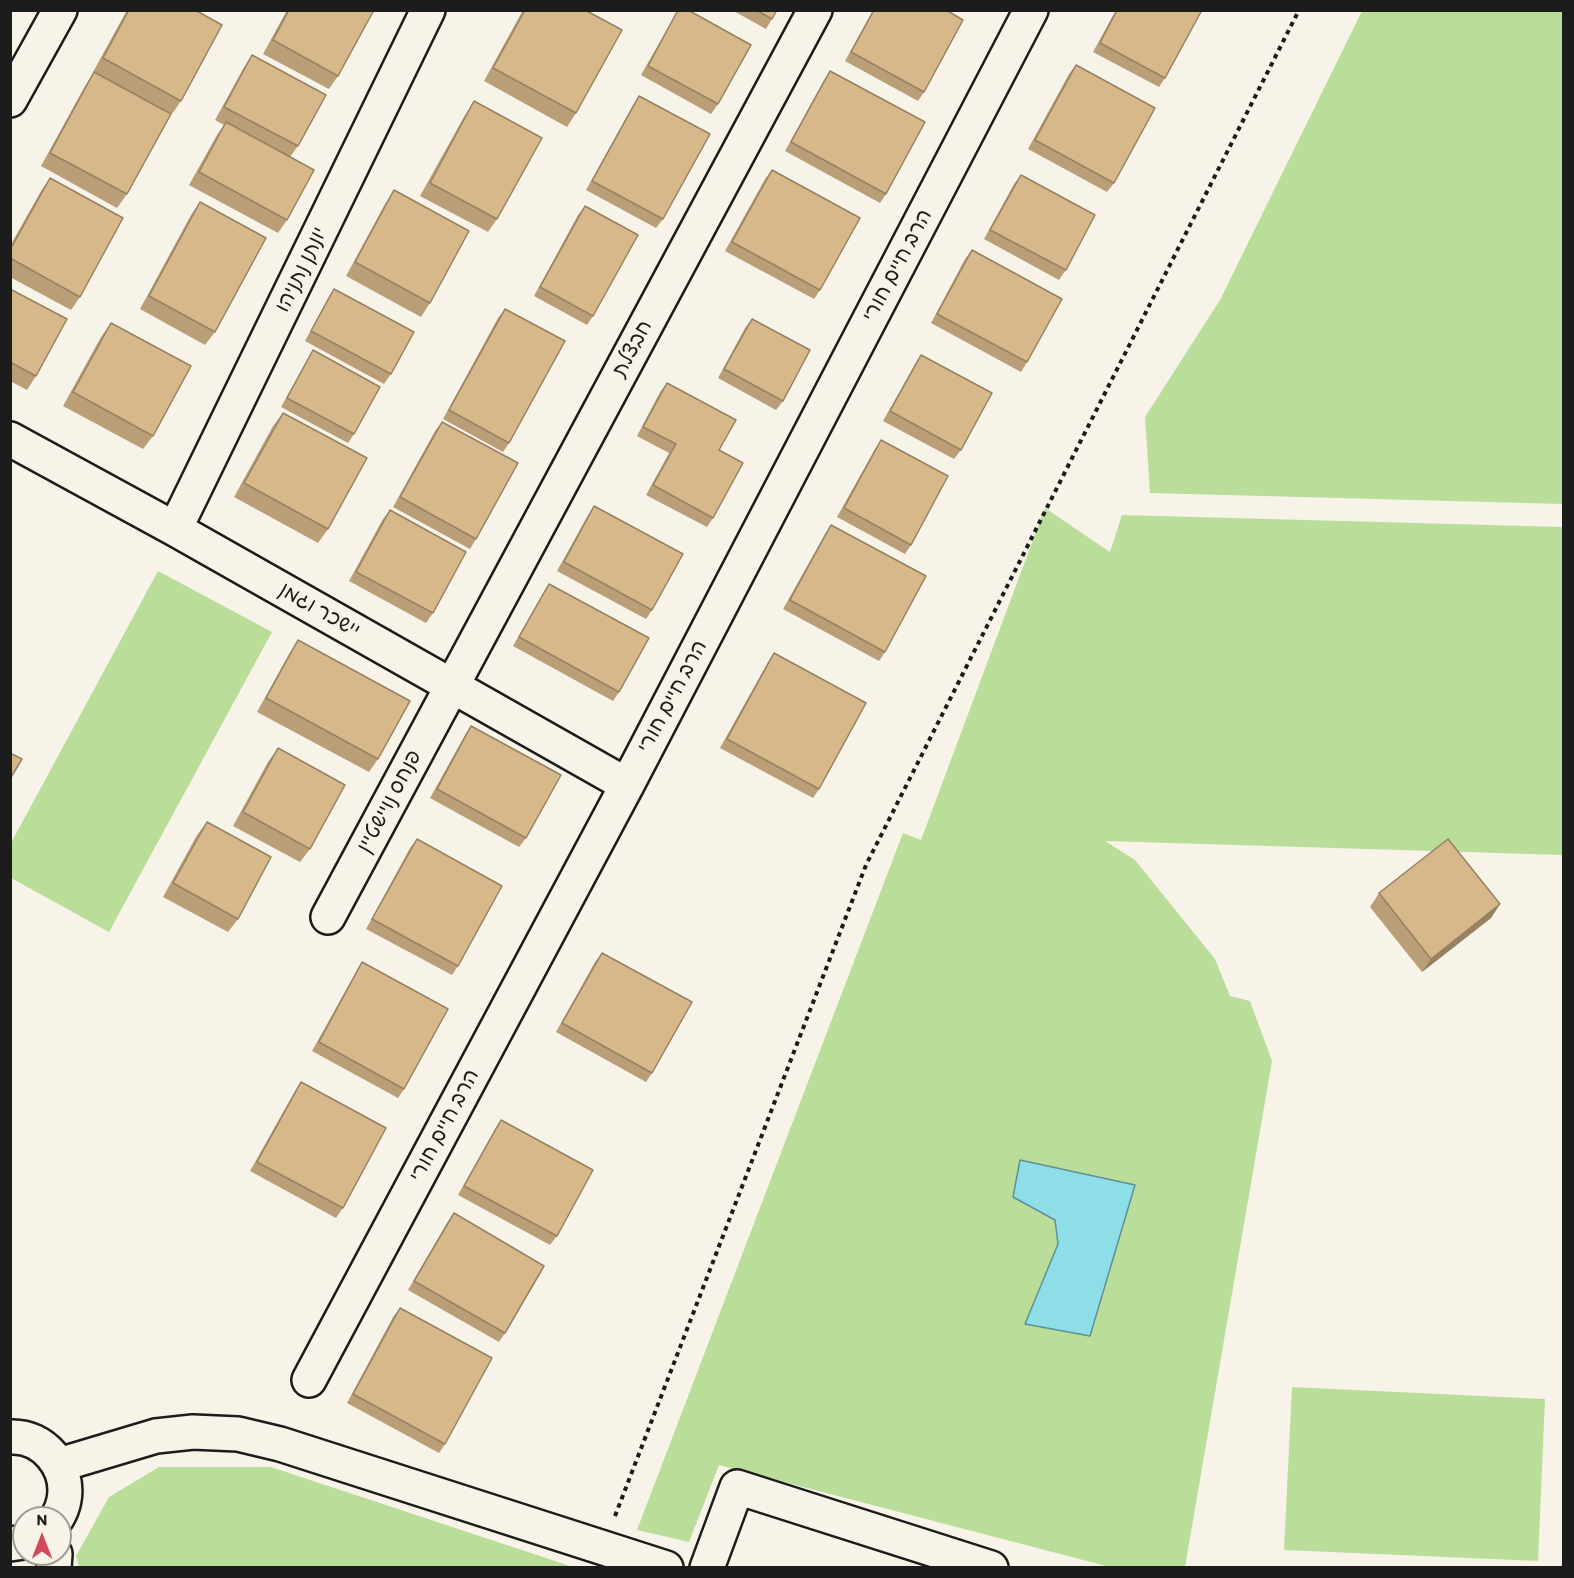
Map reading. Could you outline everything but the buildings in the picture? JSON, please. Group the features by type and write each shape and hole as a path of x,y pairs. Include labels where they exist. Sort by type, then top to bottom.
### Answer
{"street":[{"path":"10,100 60,10"},
{"name":"יונתן נתניהו","path":"175,529 428,10"},
{"name":"חבצלת","path":"452,688 814,10"},
{"name":"הרב חיים חורי","path":"309,1380 627,785 1025,12"},
{"name":"יישכר וגמן","path":"10,439 175,529 452,688 627,785"},
{"name":"פנחס נויישטיין","path":"328,917 452,688"},
{"path":"59,1465 156,1436 193,1432 238,1434 280,1444 666,1568"},
{"path":"10,1437 30,1440 42,1446 59,1465 65,1483 62,1506"},
{"path":"707,1568 736,1487 991,1568"},
{"path":"10,1559 18,1568"}],"path":[{"path":"603,1548 866,865 1299,10"}],"green space":[{"path":"1362,11 1563,11 1563,504 1150,493 1145,417 1220,300"},
{"path":"1045,508 1110,552 1122,515 1563,527 1563,855 1105,841 1135,860 1215,959 1230,996 1250,1001 1272,1061 1185,1567 1110,1567 719,1465 689,1542 637,1530 903,833 921,840"},
{"path":"158,571 272,632 109,932 11,878 11,843"},
{"path":"1292,1387 1545,1399 1538,1561 1284,1550"},
{"path":"159,1467 271,1467 573,1567 79,1567 76,1556 109,1497"}],"water":[{"path":"1020,1160 1135,1185 1090,1336 1025,1324 1058,1244 1055,1220 1013,1197"}]}
